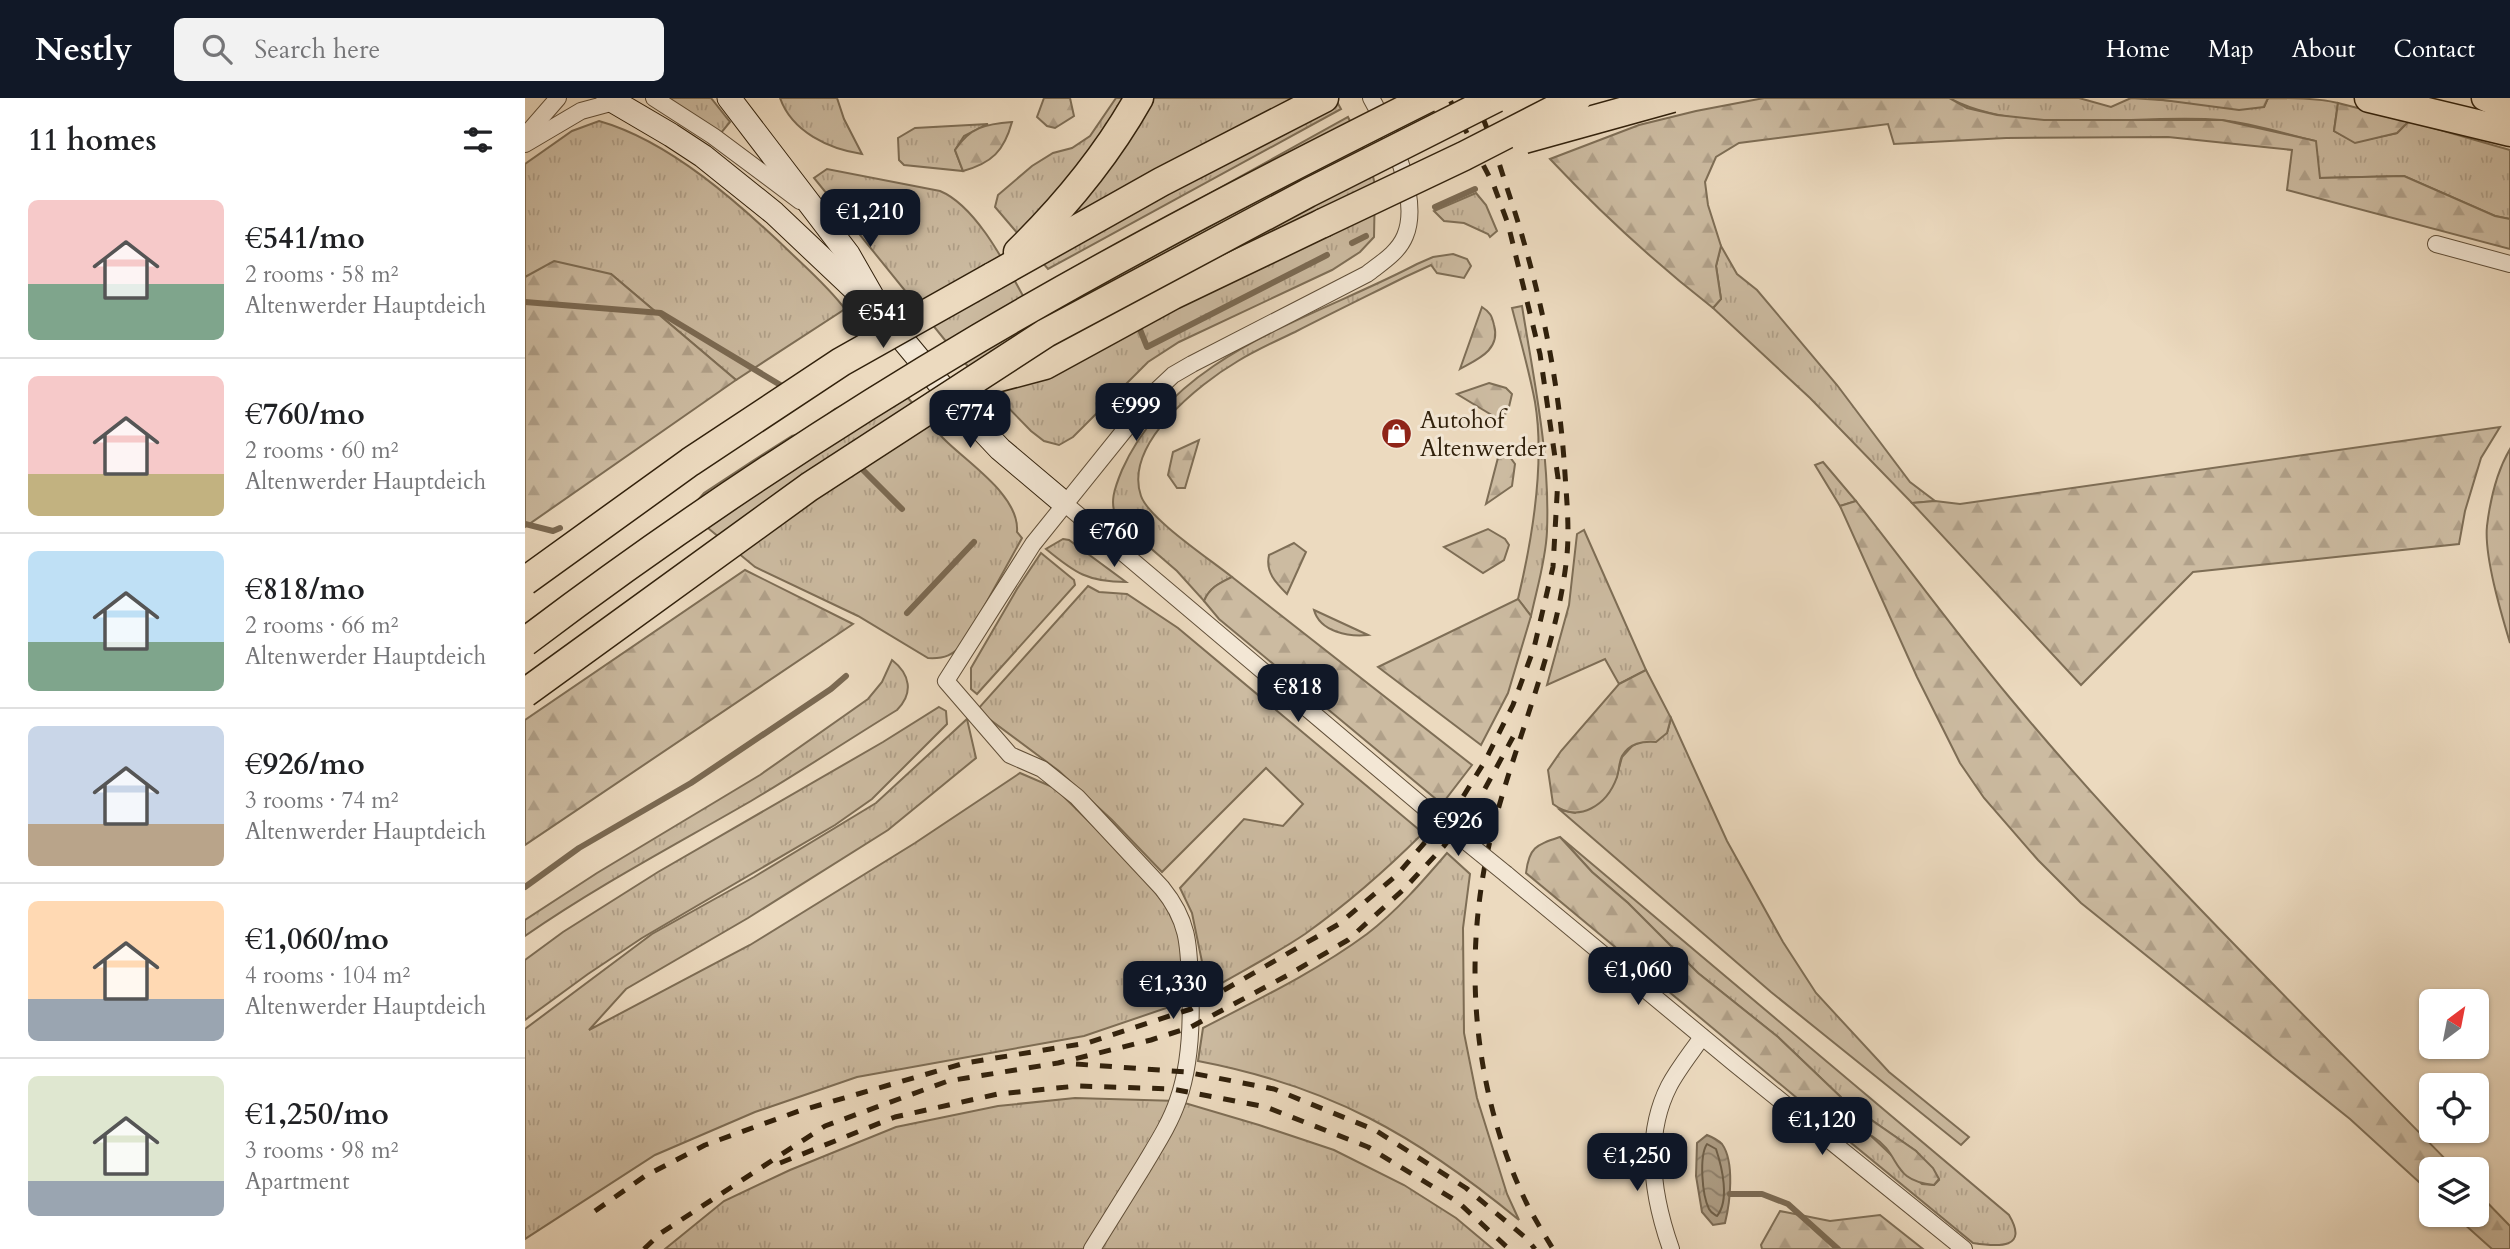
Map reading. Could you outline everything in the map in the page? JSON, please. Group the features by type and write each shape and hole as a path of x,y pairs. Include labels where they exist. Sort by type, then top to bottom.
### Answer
{"highway":[{"path":"992,277 1026,244 1092,170 1119,134 1139,98"},
{"path":"525,581 690,462 841,362 1161,182 1324,98"},
{"path":"525,642 703,513 872,403 981,337 1288,168 1428,98"},
{"path":"525,693 810,487 1046,333 1353,169 1496,98"},
{"path":"960,387 1045,365 1173,295 1464,156 1577,98"},
{"path":"1464,156 1672,98"},
{"path":"2369,98 2510,132"}],"main road":[{"path":"729,98 848,254 884,317"},
{"path":"2484,98 2510,110"},
{"path":"611,100 671,135 734,180 774,213 884,317 1000,449 1064,503"}],"street":[{"path":"525,136 558,98"},
{"path":"654,98 713,136 813,211"},
{"path":"1092,1249 1162,1136 1181,1090 1186,1072 1191,1009 1189,943 1185,925 1173,901 1077,797 1042,769 1010,755 946,681 1033,544 1129,422 1173,375 1367,274 1389,257 1404,239 1410,221 1395,145 1371,98"},
{"path":"525,144 581,111 611,100"},
{"path":"2436,244 2510,264"},
{"path":"1064,503 1432,814 1964,1249"},
{"path":"1671,1249 1655,1192 1654,1147 1657,1123 1668,1088 1702,1037"}],"green space":[{"path":"668,98 711,98 730,122 721,133"},
{"path":"780,98 837,98 844,119 862,154 837,148 813,137 793,120"},
{"path":"1044,98 1070,98 1074,116 1055,128 1047,126 1037,117"},
{"path":"1116,98 1335,98 1341,109 1048,269 995,207 998,195 1032,166 1053,153 1072,148 1090,136"},
{"path":"1764,98 1949,98 1967,108 1997,115 2044,120 2222,120 2316,141 2320,178 2404,176 2495,216 2510,219 2510,249 2287,190 2292,150 2168,137 2006,138 1894,144 1888,124 1739,143 1716,157 1705,182 1708,205 1721,246 1716,266 1721,299 1713,308 1629,236 1550,159 1639,125"},
{"path":"1949,98 2079,98 2111,107 2131,98 2264,107 2268,98 2312,99 2338,103 2334,131 2355,142 2397,133 2409,121 2510,150 2510,219 2495,216 2404,176 2319,178 2315,141 2233,121 2046,121 1979,110"},
{"path":"2148,98 2268,98 2264,107 2239,110"},
{"path":"2338,103 2409,121 2397,133 2355,143 2334,131"},
{"path":"1348,117 1370,163 1375,185 1374,237 1360,252 1332,270 1179,342 1148,362 1073,437 1059,445 1044,441 1031,431 957,355 814,178 827,169 940,191 955,200 969,213 995,247 1036,319 1041,287"},
{"path":"599,121 652,143 703,176 772,235 845,309 736,380 611,274 525,277 525,164 572,131"},
{"path":"1012,122 1001,148 989,160 963,171 955,150 967,136 979,128"},
{"path":"988,124 964,136 955,150 963,171 904,165 899,160 898,138 915,128"},
{"path":"1476,193 1486,205 1497,231 1490,237 1464,223 1444,221 1434,211"},
{"path":"1721,246 1737,274 1757,290 1837,385 1910,482 1935,501 1912,503 1810,398 1713,308 1721,299 1716,266"},
{"path":"1453,254 1467,259 1471,266 1464,278 1437,273 1431,265 1259,349 1204,384 1185,400 1153,436 1143,456 1138,476 1141,496 1146,505 1168,527 1232,577 1212,589 1204,601 1177,571 1118,520 1113,502 1122,470 1145,430 1175,396 1211,368 1250,344 1417,264 1433,257"},
{"path":"554,261 611,274 736,380 525,527 525,277"},
{"path":"1522,306 1540,418 1547,502 1545,552 1531,616 1518,599 1532,527 1539,450 1535,402 1512,308"},
{"path":"1482,307 1492,319 1494,341 1486,353 1460,369"},
{"path":"893,381 943,438 1001,492 1016,518 1017,532 1022,538 964,643 952,653 939,658 928,658 858,616 755,567 691,514 704,493 751,462 792,436 803,433 835,409"},
{"path":"1489,383 1506,388 1512,394 1508,411 1500,420 1457,394"},
{"path":"2500,427 2481,458 2465,511 2459,544 2193,572 2081,685 1912,503 1935,501 1960,504"},
{"path":"1199,440 1185,488 1177,488 1168,475 1173,452"},
{"path":"2510,449 2510,643 2494,584 2488,553 2487,526 2495,486"},
{"path":"1500,450 1507,453 1515,464 1512,486 1486,504"},
{"path":"1823,462 1856,501 1840,506 1815,465"},
{"path":"1856,501 2010,698 2063,760 2228,938 2419,1132 2419,1143 2429,1143 2443,1157 2419,1157 2419,1182 2350,1119 2081,903 2038,860 1984,798 1960,763 1917,677 1840,506"},
{"path":"1488,529 1505,539 1509,545 1504,560 1483,573 1444,547"},
{"path":"1584,530 1646,670 1619,684 1605,659 1547,685 1569,605 1577,534"},
{"path":"1063,539 1069,540 1126,582 1092,578 1065,564 1046,549"},
{"path":"1294,543 1306,552 1287,594 1275,581 1268,561 1269,555"},
{"path":"1041,553 1074,580 1075,585 977,694 971,689 971,668"},
{"path":"745,570 853,624 525,845 525,720"},
{"path":"1232,577 1472,765 1442,804 1219,619 1204,601 1212,589"},
{"path":"1088,586 1099,592 1127,594 1178,628 1423,833 1321,923 1208,991 1192,913 1180,888 1244,819 1283,826 1303,804 1266,768 1162,872 1112,820 1059,771 977,710"},
{"path":"1518,599 1531,616 1508,693 1481,745 1378,667"},
{"path":"1314,610 1368,635 1336,632 1322,623"},
{"path":"892,660 903,671 908,684 906,697 897,710 751,801 608,883 525,936 525,920 597,873 760,775 868,699 882,682"},
{"path":"1646,670 1671,718 1667,733 1656,742 1637,744 1629,748 1621,758 1612,787 1599,803 1591,808 1573,812 1553,804 1548,770 1561,751 1619,684"},
{"path":"939,707 946,711 947,724 872,799 835,825 642,938 525,1020 525,960 563,932 658,872"},
{"path":"1671,718 1727,841 1783,942 1816,993 1889,1072 1969,1137 1961,1145 1771,992 1560,810 1575,813 1616,779 1622,757 1633,745 1667,733"},
{"path":"967,719 976,758 888,830 748,918 626,989 589,1030 750,945 915,843 1020,773 1055,788 1129,861 1165,904 1180,926 1184,968 1181,1003 1084,1036 857,1077 755,1112 655,1155 525,1239 525,1029 652,934 754,877 876,803"},
{"path":"1560,837 2009,1215 2014,1226 2013,1240 2001,1245 1973,1243 1833,1128 1869,1134 1922,1184 1934,1185 1939,1180 1916,1151 1847,1103 1778,1037 1698,973 1628,903 1592,872"},
{"path":"1560,837 1592,872 1628,903 1698,973 1778,1037 1847,1103 1916,1151 1933,1168 1939,1179 1934,1185 1910,1178 1882,1143 1872,1136 1833,1128 1526,873 1529,858 1535,848"},
{"path":"1447,853 1470,874 1463,928 1464,1033 1477,1098 1507,1194 1519,1220 1444,1163 1369,1118 1289,1084 1198,1061 1203,1028 1308,972 1367,934 1399,906"},
{"path":"1075,1098 1178,1101 1334,1150 1404,1185 1456,1218 1493,1249 665,1249 724,1201 790,1170 896,1127 998,1106"},
{"path":"2489,1204 2510,1226 2510,1249 2492,1249 2467,1227 2489,1227"},
{"path":"1780,1211 1830,1221 1880,1215 1923,1249 1762,1249 1761,1245"}],"water":[{"path":"1707,1135 1722,1144 1730,1172 1730,1194 1725,1223 1713,1225 1702,1212 1696,1176 1697,1143"}],"waterway":[{"path":"1435,207 1475,189"},
{"path":"1352,243 1366,236"},
{"path":"1137,322 1147,347 1327,255"},
{"path":"525,302 661,313 787,389"},
{"path":"856,463 902,509"},
{"path":"525,524 553,531 560,528"},
{"path":"907,613 974,542"},
{"path":"525,887 579,848 691,783 831,689 846,676"},
{"path":"1730,1194 1762,1194 1788,1204 1838,1249"}],"railway":[{"path":"595,1211 645,1176 705,1145 799,1111 965,1063 1087,1043 1191,1009 1339,924 1397,875 1461,800 1485,761 1513,705 1534,648 1553,567 1558,478 1540,354 1508,224 1494,186 1449,98"},
{"path":"1474,98 1500,165 1537,293 1558,401 1567,496 1567,553 1561,596 1545,660 1496,817 1485,865 1475,963 1482,1061 1492,1110 1526,1202 1553,1249"},
{"path":"644,1249 661,1233 825,1126 948,1081 1058,1063 1191,1027 1348,940 1403,890 1444,846 1475,807 1513,737"},
{"path":"1076,1064 1186,1072 1274,1089 1375,1130 1466,1188 1526,1238 1535,1249"},
{"path":"780,1163 895,1117 998,1094 1077,1086 1172,1089 1266,1107 1368,1147 1458,1202 1509,1249"}],"place":[{"name":"Autohof Altenwerder","path":"1397,434"}]}
